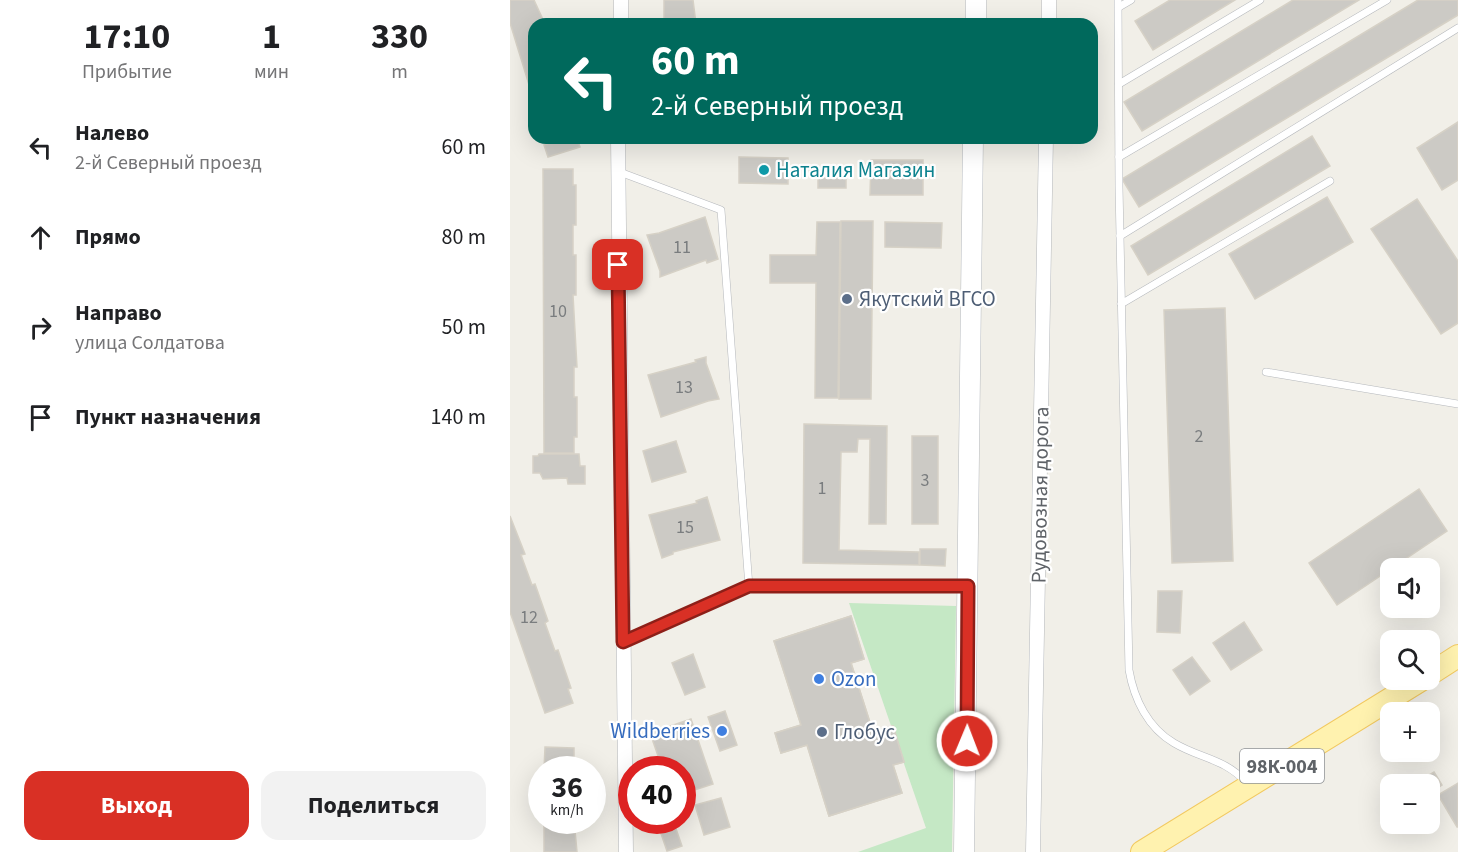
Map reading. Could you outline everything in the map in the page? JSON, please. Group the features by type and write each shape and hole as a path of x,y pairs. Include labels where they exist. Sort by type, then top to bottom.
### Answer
{"main road":[{"path":"1440,668 1458,656"},
{"name":"98К-004","path":"1145,851 1405,690"}],"street":[{"path":"621,0 621,18"},
{"path":"976,0 976,18"},
{"path":"1048,18 1049,0"},
{"path":"618,144 626,852"},
{"path":"964,852 973,144"},
{"name":"Рудовозная дорога","path":"1033,852 1046,144"}],"lane":[{"path":"1131,0 1119,4 1121,304 1129,670 1133,692 1140,706 1162,734 1175,744 1227,765 1249,787"},
{"path":"1119,84 1260,0"},
{"path":"1119,157 1387,0"},
{"path":"1120,236 1458,28"},
{"path":"617,171 721,210 749,586"},
{"path":"1121,304 1330,180"},
{"path":"1266,372 1458,404"},
{"path":"623,642 749,586 968,586"}],"green space":[{"path":"849,603 956,606 952,852 858,852 926,828"}],"building":[{"path":"510,0 534,0 542,18 528,18 528,82 510,23"},
{"path":"664,0 693,0 695,18 664,18"},
{"path":"1170,0 1235,0 1153,50 1135,21"},
{"path":"1293,0 1359,0 1142,131 1124,102"},
{"path":"1418,0 1458,0 1458,15 1139,207 1122,179"},
{"path":"1458,122 1458,180 1442,190 1417,148"},
{"path":"1312,136 1330,166 1148,275 1131,246"},
{"path":"579,144 580,147 548,157 544,145"},
{"name":"Наталия Магазин","path":"739,157 788,158 788,184 739,183"},
{"path":"871,160 923,160 923,195 870,195"},
{"path":"543,169 573,169 573,185 576,185 573,255 576,255 576,295 573,295 577,367 574,367 574,397 577,397 577,437 574,437 574,453 544,453"},
{"path":"818,170 846,170 846,188 818,188"},
{"path":"1327,197 1353,242 1255,299 1229,254"},
{"path":"1417,199 1458,261 1458,323 1441,334 1371,229"},
{"path":"705,217 718,259 707,263 706,260 660,277 647,235"},
{"path":"841,221 873,221 871,399 839,399"},
{"path":"817,222 840,222 838,398 815,398 816,283 770,283 770,255 816,255"},
{"path":"885,222 942,223 941,248 885,247"},
{"path":"1225,308 1233,561 1172,563 1164,310"},
{"path":"706,357 719,399 661,417 648,375 696,362 695,360"},
{"path":"804,424 887,426 886,524 869,524 870,439 858,439 857,452 841,452 839,550 919,552 919,565 803,563"},
{"path":"912,436 938,436 938,524 912,524"},
{"path":"676,441 686,472 652,482 643,451"},
{"path":"579,454 580,466 585,466 585,484 568,484 567,478 543,479 540,473 533,473 533,456"},
{"path":"1419,489 1447,531 1407,558 1380,558 1380,576 1337,605 1309,563"},
{"path":"707,497 720,540 673,552 662,558 649,515 697,503 696,501"},
{"path":"510,516 525,554 521,555 532,585 535,584 548,621 545,623 555,651 558,650 571,688 568,689 573,703 545,713 510,612"},
{"path":"920,549 946,549 945,566 920,565"},
{"path":"1158,591 1182,591 1180,633 1157,632"},
{"path":"851,616 864,659 851,663 873,732 893,726 904,762 893,765 902,793 829,816 807,745 781,753 775,733 801,725 774,641"},
{"path":"851,616 864,659 851,663 873,732 893,726 904,762 893,765 902,793 829,816 807,745 781,753 775,733 801,725 774,641"},
{"path":"1244,622 1262,650 1231,670 1213,643"},
{"path":"693,654 705,687 685,695 672,663"},
{"path":"1192,657 1210,681 1190,695 1173,670"},
{"name":"Wildberries","path":"725,711 737,745 720,751 708,717"},
{"path":"691,719 713,784 696,789 696,756 658,756 650,733"},
{"path":"545,747 574,748 574,756 545,756"},
{"path":"1458,783 1458,827 1440,798 1440,794"},
{"path":"721,798 730,827 704,835 696,805"},
{"path":"544,834 575,834 577,852 544,852"},
{"path":"661,834 678,834 682,846 667,851"}],"place":[{"name":"Наталия Магазин","path":"764,170"},
{"name":"Якутский ВГСО","path":"847,299"},
{"name":"Ozon","path":"819,679"},
{"name":"Wildberries","path":"722,731"},
{"name":"Глобус","path":"822,732"}],"route":[{"path":"618,265 623,642 749,586 968,586 967,741"}]}
